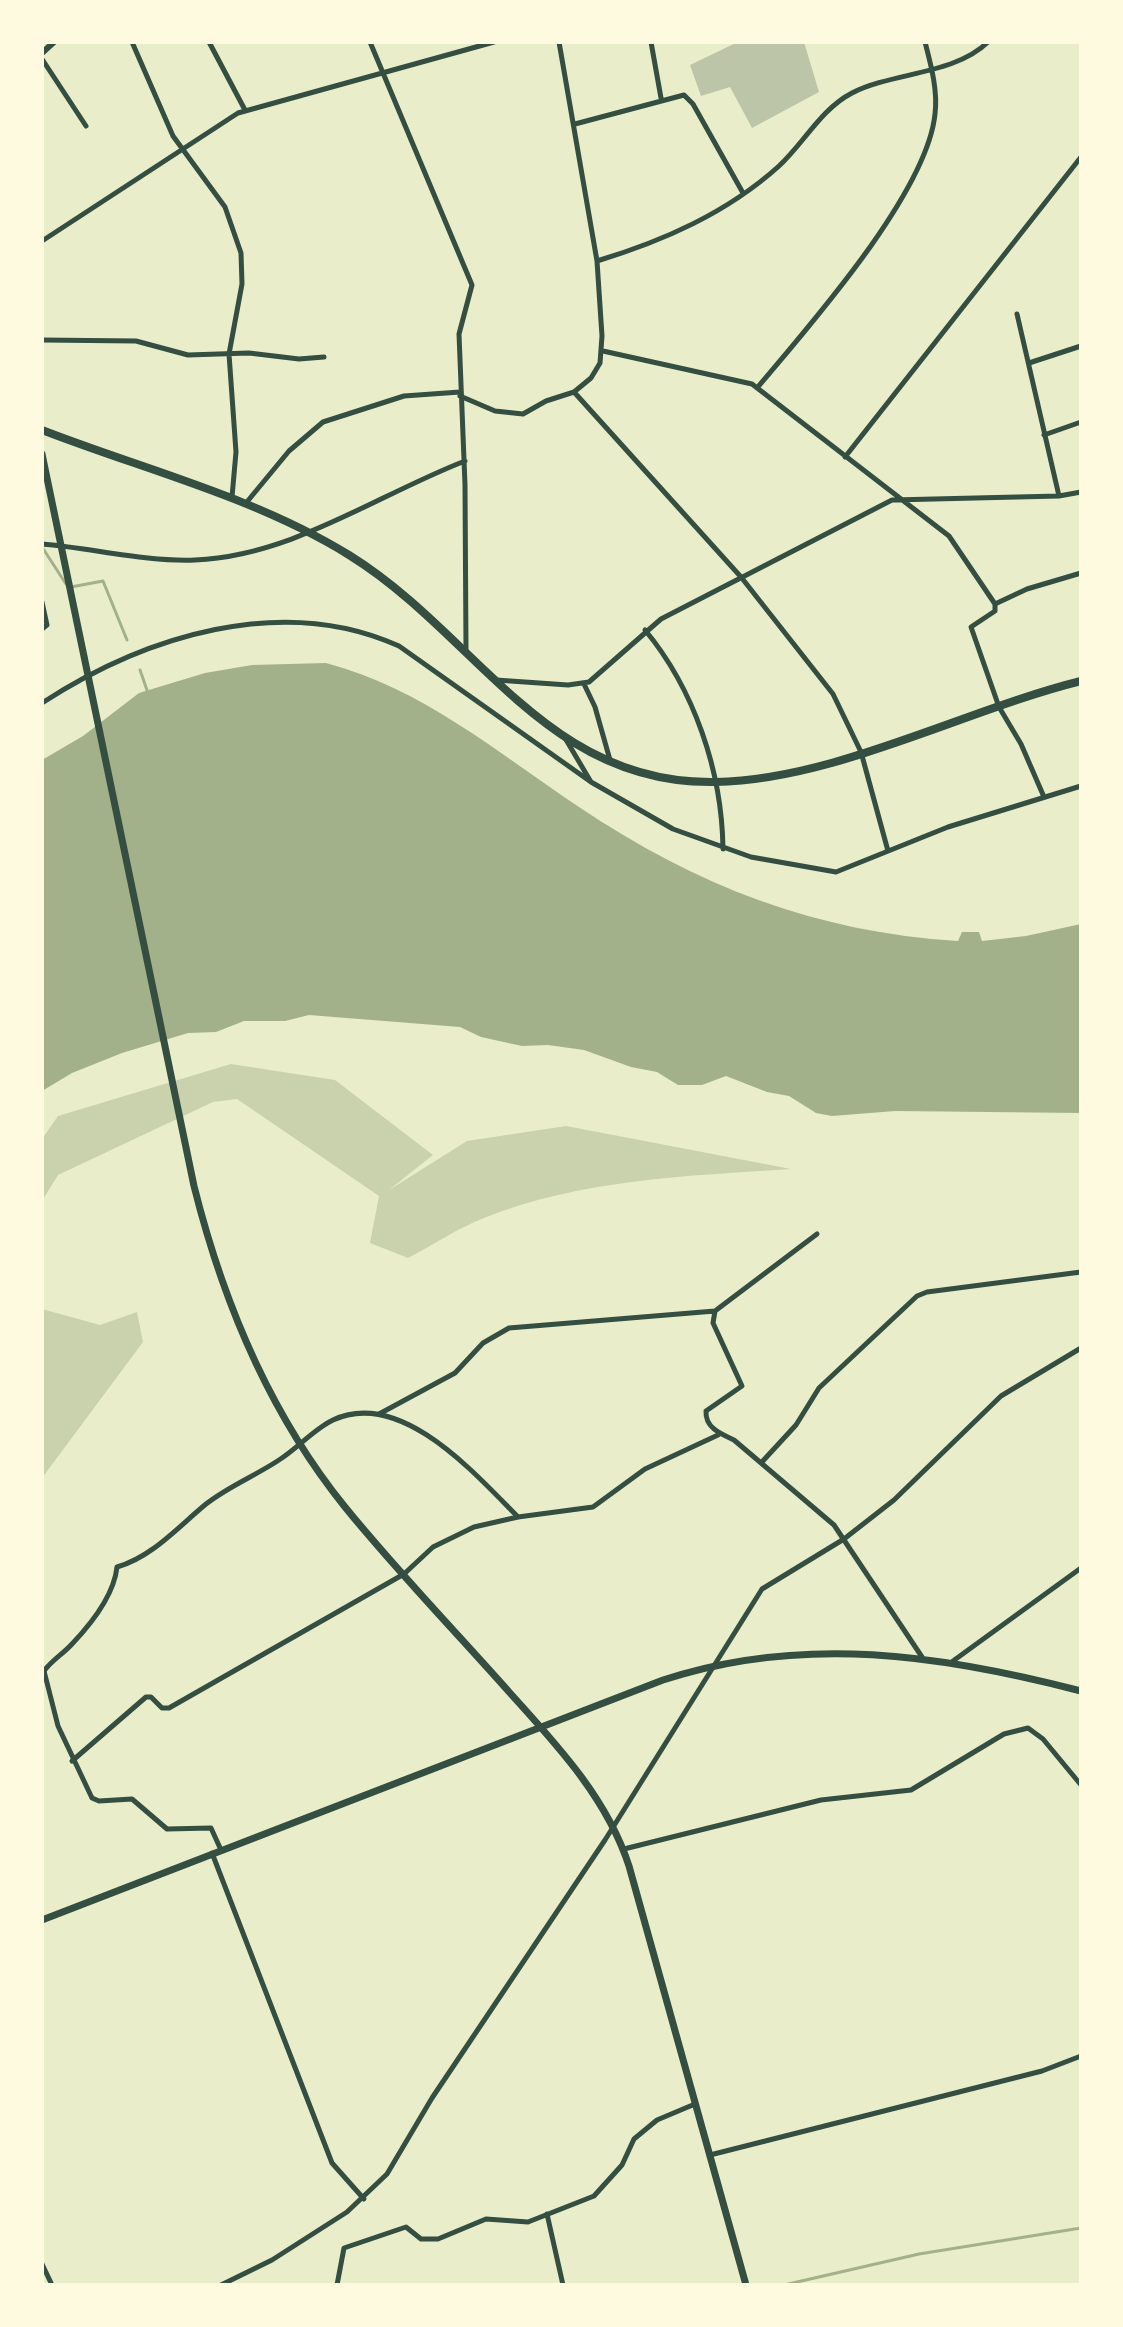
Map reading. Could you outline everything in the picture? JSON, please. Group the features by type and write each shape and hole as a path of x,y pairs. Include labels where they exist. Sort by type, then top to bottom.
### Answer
{"main road":[{"path":"42,430 232,497 307,532 369,568 466,651 526,711 565,738 610,761 667,778 716,782 766,777 861,752 1081,681"},
{"path":"42,454 194,1186 222,1283 260,1373 301,1445 345,1507 577,1770 624,1849 746,2285"},
{"path":"42,1920 663,1680 718,1665 800,1653 922,1657 953,1661 1081,1691"}],"street":[{"path":"42,53 54,42"},
{"path":"132,42 163,117 181,148 225,207 241,253 242,284 229,354 236,452 232,497"},
{"path":"209,42 245,110"},
{"path":"370,42 470,276 470,293 459,334 465,461 466,651"},
{"path":"42,241 223,120 245,110 494,42"},
{"path":"246,503 289,451 323,422 404,396 460,394 513,415 574,392 591,378 603,351 597,261 559,42"},
{"path":"651,42 661,98"},
{"path":"757,388 853,269 919,168 928,148 936,111 925,42"},
{"path":"597,261 683,231 743,193 787,159 840,100 874,84 970,55 988,42"},
{"path":"42,59 86,126"},
{"path":"575,124 677,94 689,99 743,193"},
{"path":"845,457 1081,157"},
{"path":"1017,314 1059,496"},
{"path":"42,340 136,341 188,355 324,357"},
{"path":"1029,363 1081,346"},
{"path":"603,351 743,380 949,536 995,604 995,611 971,627 999,707 1021,744 1044,797"},
{"path":"574,392 741,577 833,694 861,752 888,851"},
{"path":"1044,435 1081,422"},
{"path":"42,544 192,560 260,549 307,532 465,461"},
{"path":"493,680 584,684 645,630 741,577 899,499 1059,496 1081,492"},
{"path":"995,604 1027,589 1081,573"},
{"path":"42,602 47,625 42,629"},
{"path":"42,703 161,643 208,632 285,623 344,626 382,639 421,659 487,710 591,782 673,829 723,849 777,863 836,872 948,827 1081,786"},
{"path":"645,630 684,684 716,782 723,849"},
{"path":"584,684 595,707 610,761"},
{"path":"565,738 591,782"},
{"path":"221,1850 211,1828 167,1829 132,1799 99,1801 92,1798 72,1761 44,1671 73,1643 103,1603 115,1585 117,1567 142,1558 221,1492 301,1445 334,1420 379,1414 455,1373 491,1336 509,1328 715,1311 817,1234"},
{"path":"761,1463 796,1425 819,1388 917,1296 927,1292 1081,1272"},
{"path":"715,1311 713,1323 742,1386 706,1411 706,1417 718,1435 734,1440 821,1511 844,1539 922,1657"},
{"path":"221,2285 272,2260 364,2199 387,2174 453,2065 613,1828 718,1665 741,1620 762,1589 844,1539 894,1500 1001,1396 1081,1348"},
{"path":"379,1414 410,1426 447,1449 518,1517"},
{"path":"72,1761 146,1697 151,1697 162,1708 169,1708 404,1574 421,1555 459,1533 518,1517 593,1507 645,1469 718,1435"},
{"path":"953,1661 1081,1568"},
{"path":"624,1849 821,1800 911,1790 1004,1734 1028,1728 1043,1739 1081,1785"},
{"path":"212,1853 332,2163 364,2199"},
{"path":"710,2155 948,2092 1042,2071 1081,2056"},
{"path":"337,2285 344,2248 406,2227 421,2239 438,2239 486,2219 520,2223 594,2196 622,2165 634,2139 657,2120 695,2104"},
{"path":"547,2214 563,2285"},
{"path":"42,2264 52,2285"}],"shaded area":[{"path":"326,663 395,688 427,705 623,835 713,882 759,900 855,927 958,941 962,932 979,932 982,941 1026,936 1081,924 1081,1113 895,1111 832,1116 816,1113 789,1096 767,1092 726,1076 702,1085 678,1085 657,1072 631,1067 584,1050 548,1045 522,1046 481,1037 460,1027 309,1015 285,1021 244,1021 216,1032 188,1033 122,1053 72,1073 42,1091 42,760 83,736 139,693 205,673 252,665"},
{"path":"231,1064 335,1080 433,1155 389,1190 467,1141 566,1126 791,1169 635,1182 558,1195 474,1222 408,1258 370,1243 379,1196 237,1099 213,1102 58,1175 42,1201 42,1139 58,1116"},
{"path":"42,1309 100,1325 137,1312 143,1342 42,1478"}],"building":[{"path":"738,42 804,42 819,92 752,128 730,87 701,96 690,65"}],"waterway":[{"path":"42,547 66,584"},
{"path":"71,587 103,581 127,640"},
{"path":"140,670 148,693"},
{"path":"784,2285 919,2254 1081,2228"}]}
